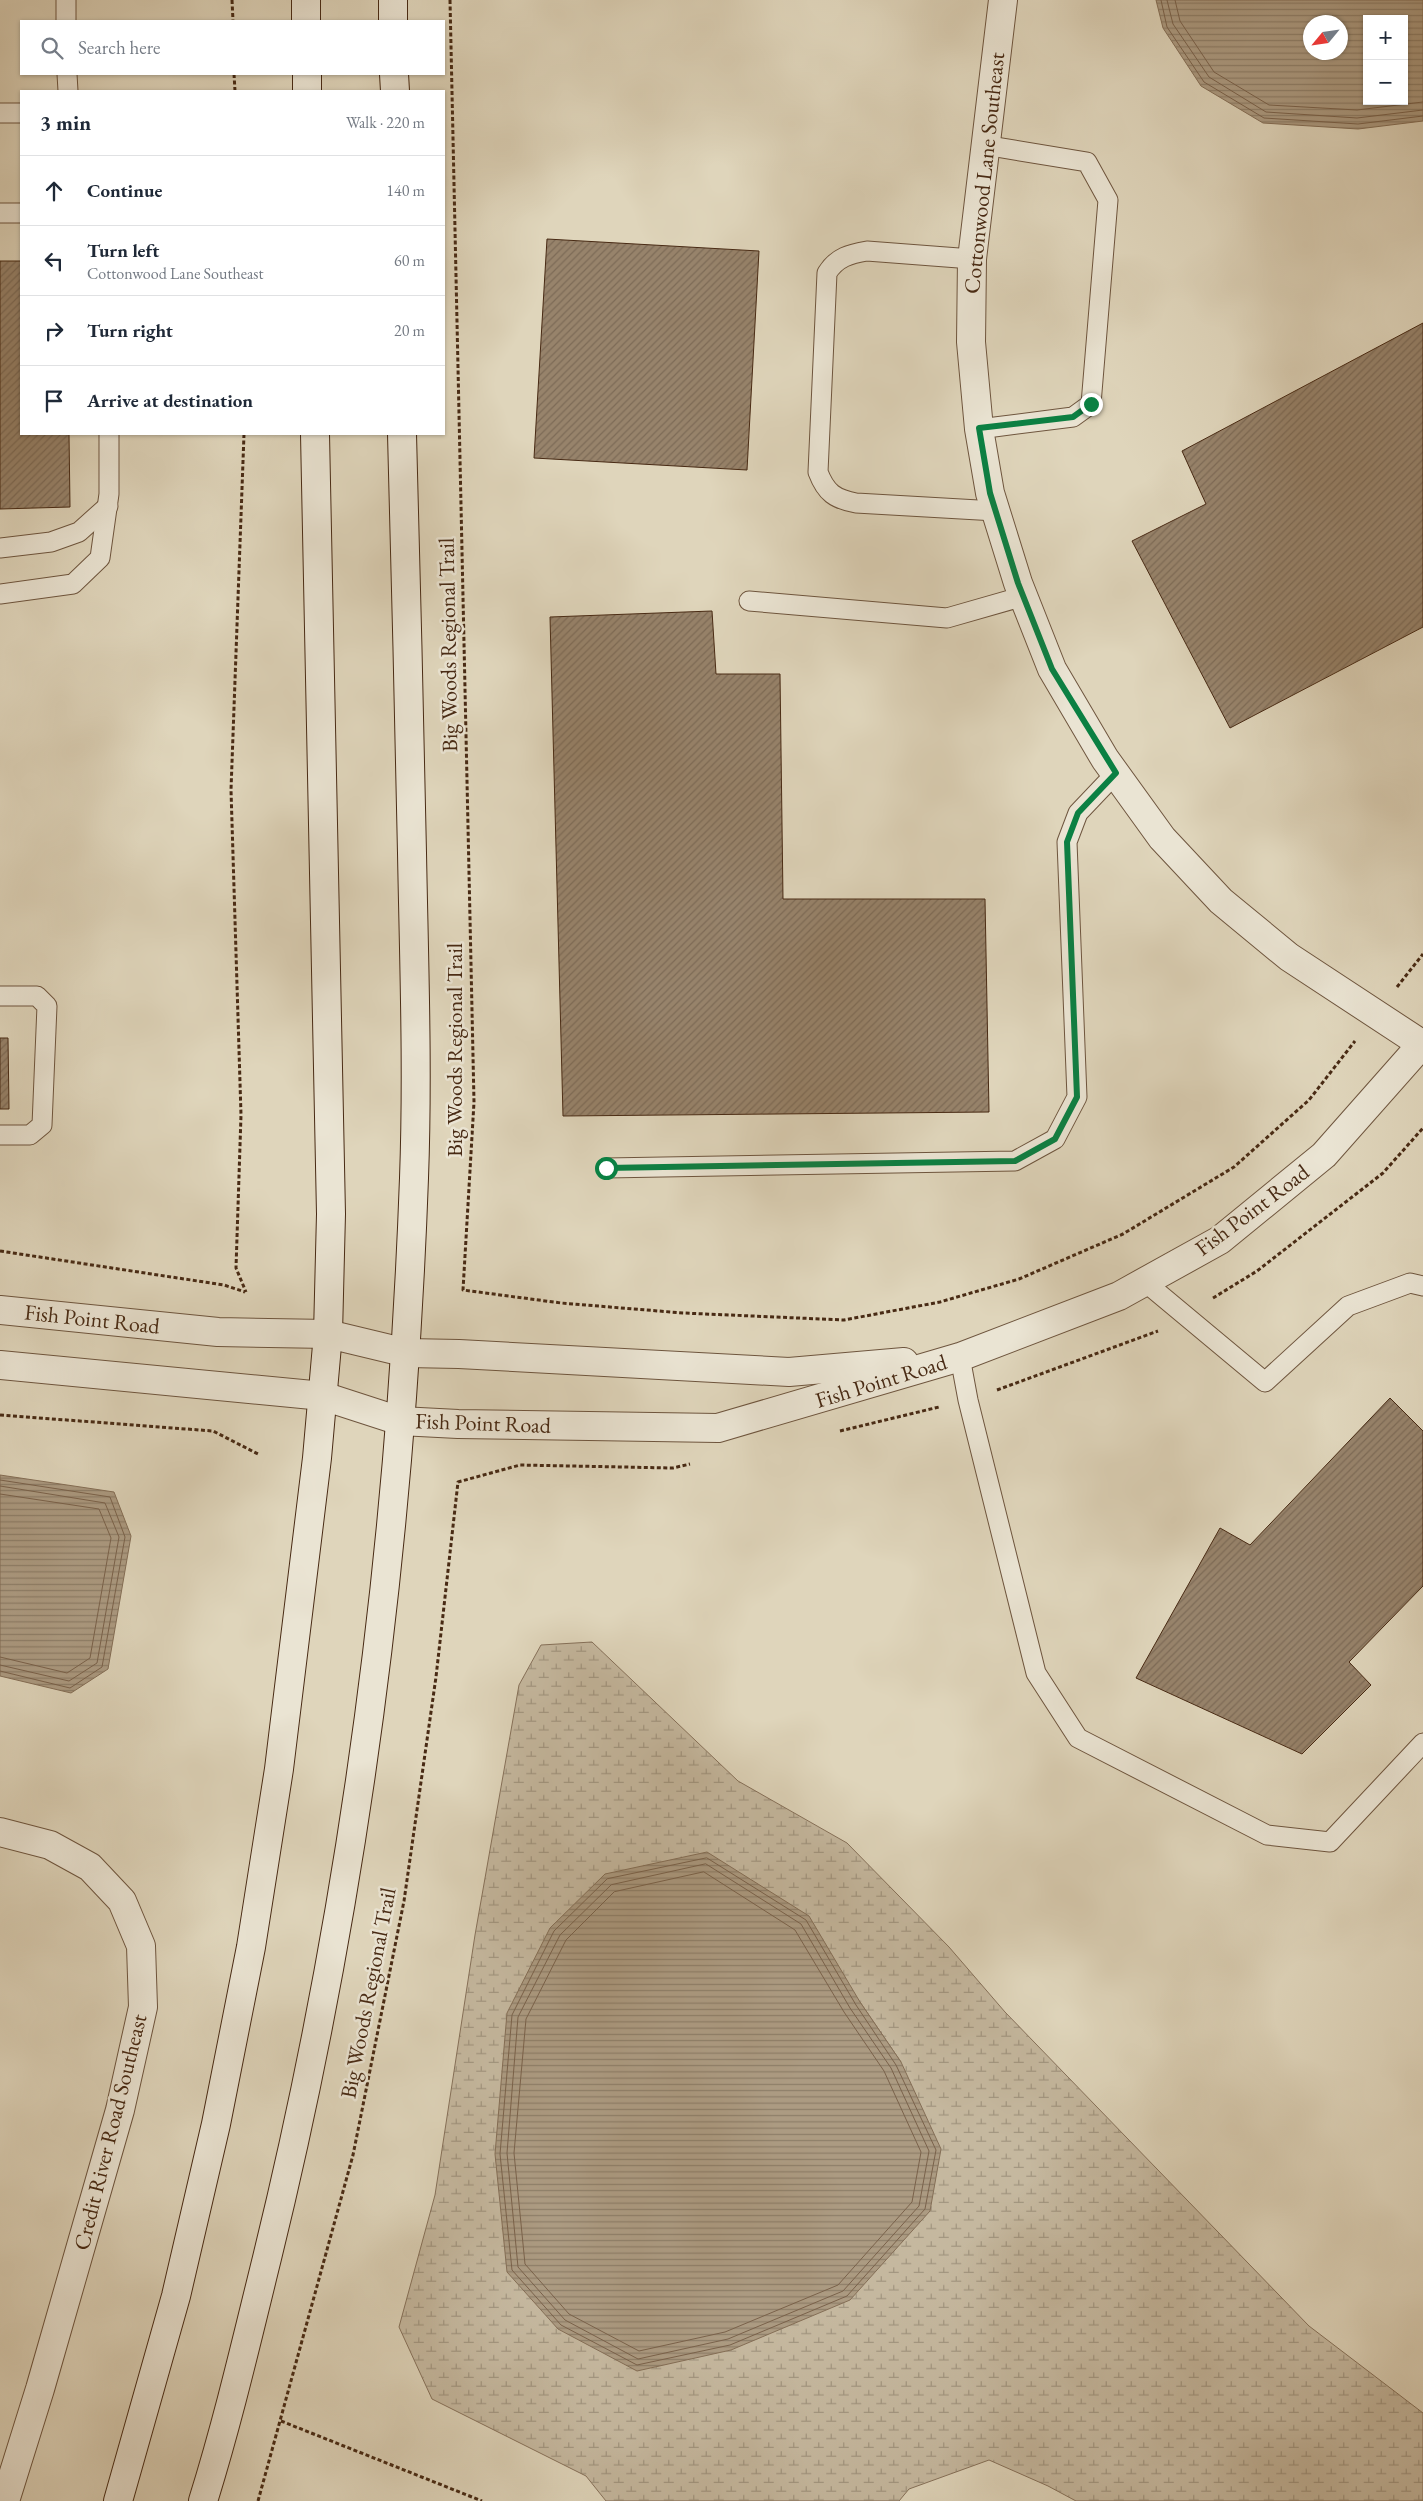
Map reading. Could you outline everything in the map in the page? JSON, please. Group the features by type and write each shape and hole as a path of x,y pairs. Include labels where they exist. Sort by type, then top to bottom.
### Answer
{"street":[{"path":"306,0 306,20"},
{"path":"393,0 393,20"},
{"name":"Cottonwood Lane Southeast","path":"1003,0 984,145 972,259 971,342 979,428 990,493 1024,596 1052,669 1116,773 1162,838 1221,901 1289,957 1423,1044"},
{"path":"307,75 308,90"},
{"path":"394,75 395,90"},
{"path":"118,2501 176,2296 216,2124 251,1947 279,1769 311,1516 323,1396 328,1334 331,1214 315,435"},
{"path":"203,2501 252,2321 297,2138 333,1957 363,1761 384,1591 407,1353 414,1175 415,997 402,435"},
{"name":"Fish Point Road","path":"0,1365 323,1396 400,1421 468,1424 718,1428 960,1357 1119,1296 1145,1282 1220,1240 1324,1155 1423,1044"},
{"name":"Fish Point Road","path":"0,1310 218,1332 328,1334 407,1353 459,1354 789,1372 960,1357"},
{"name":"Credit River Road Southeast","path":"0,1832 50,1845 90,1867 122,1901 142,1946 142,2007 120,2110 40,2388 4,2501"}],"lane":[{"path":"66,0 66,20"},
{"path":"67,75 68,90"},
{"path":"0,113 20,113"},
{"path":"979,428 1073,417 1091,404 1108,200 1087,162 984,145"},
{"path":"0,213 20,213"},
{"path":"972,259 867,251 852,254 833,262 827,273 818,472 823,484 831,495 840,500 856,503 996,511"},
{"path":"0,594 73,584 100,558 108,506 109,435"},
{"path":"0,548 51,542 79,532 108,506"},
{"path":"749,601 947,618 1024,596"},
{"path":"606,1168 1015,1161 1055,1139 1077,1097 1067,842 1078,813 1116,773"},
{"path":"0,996 37,996 47,1006 42,1125 30,1135 0,1135"},
{"path":"1145,1282 1266,1382 1348,1306 1410,1283 1423,1286"},
{"path":"960,1357 968,1400 1036,1673 1078,1738 1267,1835 1330,1842 1423,1743"}],"path":[{"path":"232,0 233,20"},
{"name":"Big Woods Regional Trail","path":"450,0 474,1102 463,1290 561,1304 683,1313 844,1320 940,1302 1019,1279 1124,1234 1234,1167 1309,1100 1376,1014"},
{"path":"234,75 235,90"},
{"path":"0,1251 224,1285 246,1292 236,1268 241,1115 231,790 244,435"},
{"path":"1376,1014 1423,954"},
{"path":"0,1415 213,1431 258,1454"},
{"name":"Big Woods Regional Trail","path":"258,2501 353,2155 404,1901 436,1677 458,1482"},
{"path":"281,2421 482,2501"}],"green space":[{"path":"592,1642 738,1781 847,1843 949,1947 1005,2012 1309,2326 1423,2413 1423,2501 1076,2501 1048,2486 989,2460 909,2489 899,2501 606,2501 586,2476 432,2399 399,2327 435,2195 475,1935 519,1685 541,1645","holes":["860,2002 901,2062 507,2014"]}],"water":[{"path":"1156,0 1423,0 1423,121 1358,129 1263,123 1201,86 1163,28"},
{"path":"0,1475 114,1492 131,1536 108,1669 71,1693 0,1676"},
{"path":"707,1852 809,1916 860,2002 901,2062 941,2149 930,2211 850,2300 731,2350 637,2371 558,2329 507,2272 495,2154 507,2013 550,1928 605,1874"}],"building":[{"path":"547,239 759,251 747,470 534,458"},
{"path":"0,261 20,261 20,435 69,435 70,507 0,509"},
{"path":"1423,323 1423,627 1230,728 1132,541 1206,504 1182,451"},
{"path":"712,611 716,674 780,674 783,899 985,899 989,1112 563,1116 550,617"},
{"path":"0,1038 8,1038 9,1109 0,1109"},
{"path":"1390,1398 1423,1431 1423,1586 1349,1662 1371,1685 1302,1754 1136,1678 1220,1528 1250,1545"}],"route":[{"path":"606,1168 1015,1161 1055,1139 1077,1097 1067,842 1078,813 1116,773 1052,669 1018,583 990,493 979,428 1073,417 1091,404"}]}
